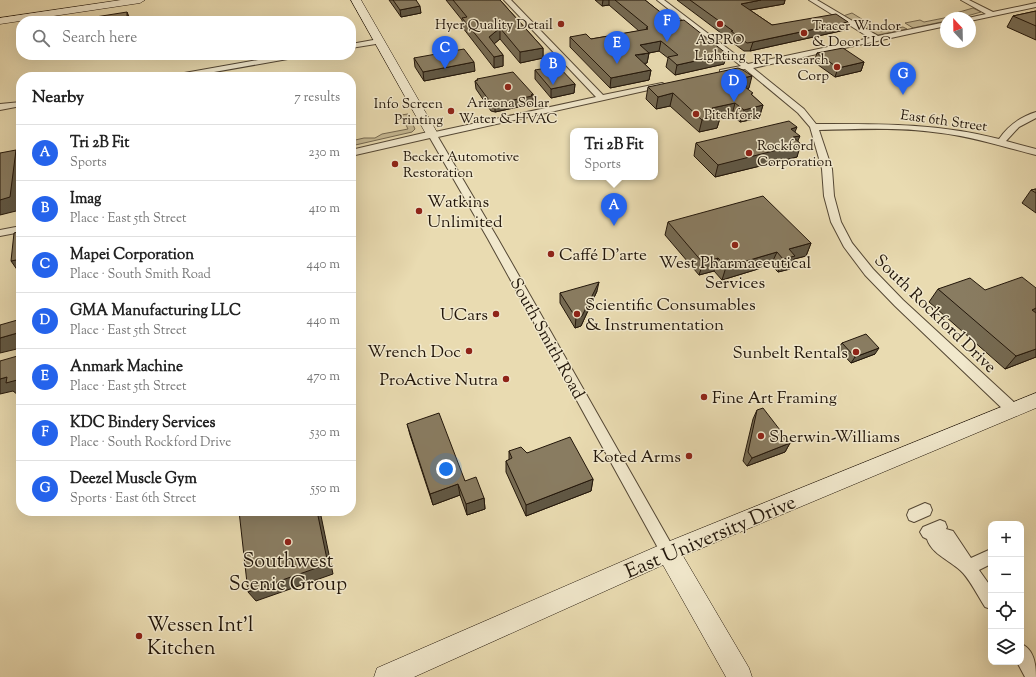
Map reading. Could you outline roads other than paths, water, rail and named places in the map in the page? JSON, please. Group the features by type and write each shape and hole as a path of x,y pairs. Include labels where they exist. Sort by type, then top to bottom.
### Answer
{"main road":[{"path":"0,16 107,0"},
{"path":"33,16 140,0"},
{"name":"South Smith Road","path":"356,0 432,134"},
{"path":"0,21 16,19"},
{"name":"East University Drive","path":"386,677 668,552 1036,400"},
{"name":"South Smith Road","path":"668,552 740,677"}],"street":[{"path":"507,0 601,98"},
{"name":"South Rockford Drive","path":"660,0 801,111 814,127 827,169 829,196 836,222 848,245 868,272 1012,409"},
{"path":"812,0 877,39"},
{"path":"964,0 992,14"},
{"path":"976,18 1036,5"},
{"path":"716,74 940,25"},
{"path":"356,45 378,41"},
{"path":"202,72 270,60"},
{"path":"356,152 432,134 672,83"},
{"path":"0,107 16,105"},
{"name":"East 6th Street","path":"814,127 908,127 944,130 1001,142 1008,131 1016,124 1036,115"},
{"name":"South Smith Road","path":"432,134 668,552"},
{"path":"1001,142 1036,152"},
{"path":"0,233 16,230"},
{"path":"938,534 940,546 968,567 988,597"},
{"path":"968,567 989,557"},
{"path":"1024,657 1035,677"}],"place":[{"name":"Hyer Quality Detail","path":"561,24"},
{"name":"ASPRO Lighting","path":"720,24"},
{"name":"Tracer Windor & Door LLC","path":"804,33"},
{"name":"KDC Bindery Services","path":"667,42"},
{"name":"Anmark Machine","path":"617,64"},
{"name":"RT Research Corp","path":"837,67"},
{"name":"Mapei Corporation","path":"445,69"},
{"name":"Imag","path":"553,85"},
{"name":"Arizona Solar Water & HVAC","path":"508,87"},
{"name":"Deezel Muscle Gym","path":"903,95"},
{"name":"GMA Manufacturing LLC","path":"734,102"},
{"name":"Info Screen Printing","path":"451,111"},
{"name":"Pitchfork","path":"696,114"},
{"name":"Rockford Corporation","path":"749,153"},
{"name":"Becker Automotive Restoration","path":"395,164"},
{"name":"Watkins Unlimited","path":"419,211"},
{"name":"Tri 2B Fit","path":"614,226"},
{"name":"West Pharmaceutical Services","path":"735,245"},
{"name":"Caffé D'arte","path":"551,254"},
{"name":"UCars","path":"496,314"},
{"name":"Scientific Consumables & Instrumentation","path":"577,314"},
{"name":"Wrench Doc","path":"469,351"},
{"name":"Sunbelt Rentals","path":"856,352"},
{"name":"ProActive Nutra","path":"506,379"},
{"name":"Fine Art Framing","path":"704,397"},
{"name":"Sherwin-Williams","path":"761,436"},
{"name":"Koted Arms","path":"689,456"},
{"name":"Southwest Scenic Group","path":"288,542"},
{"name":"Wessen Int'l Kitchen","path":"139,636"}]}
